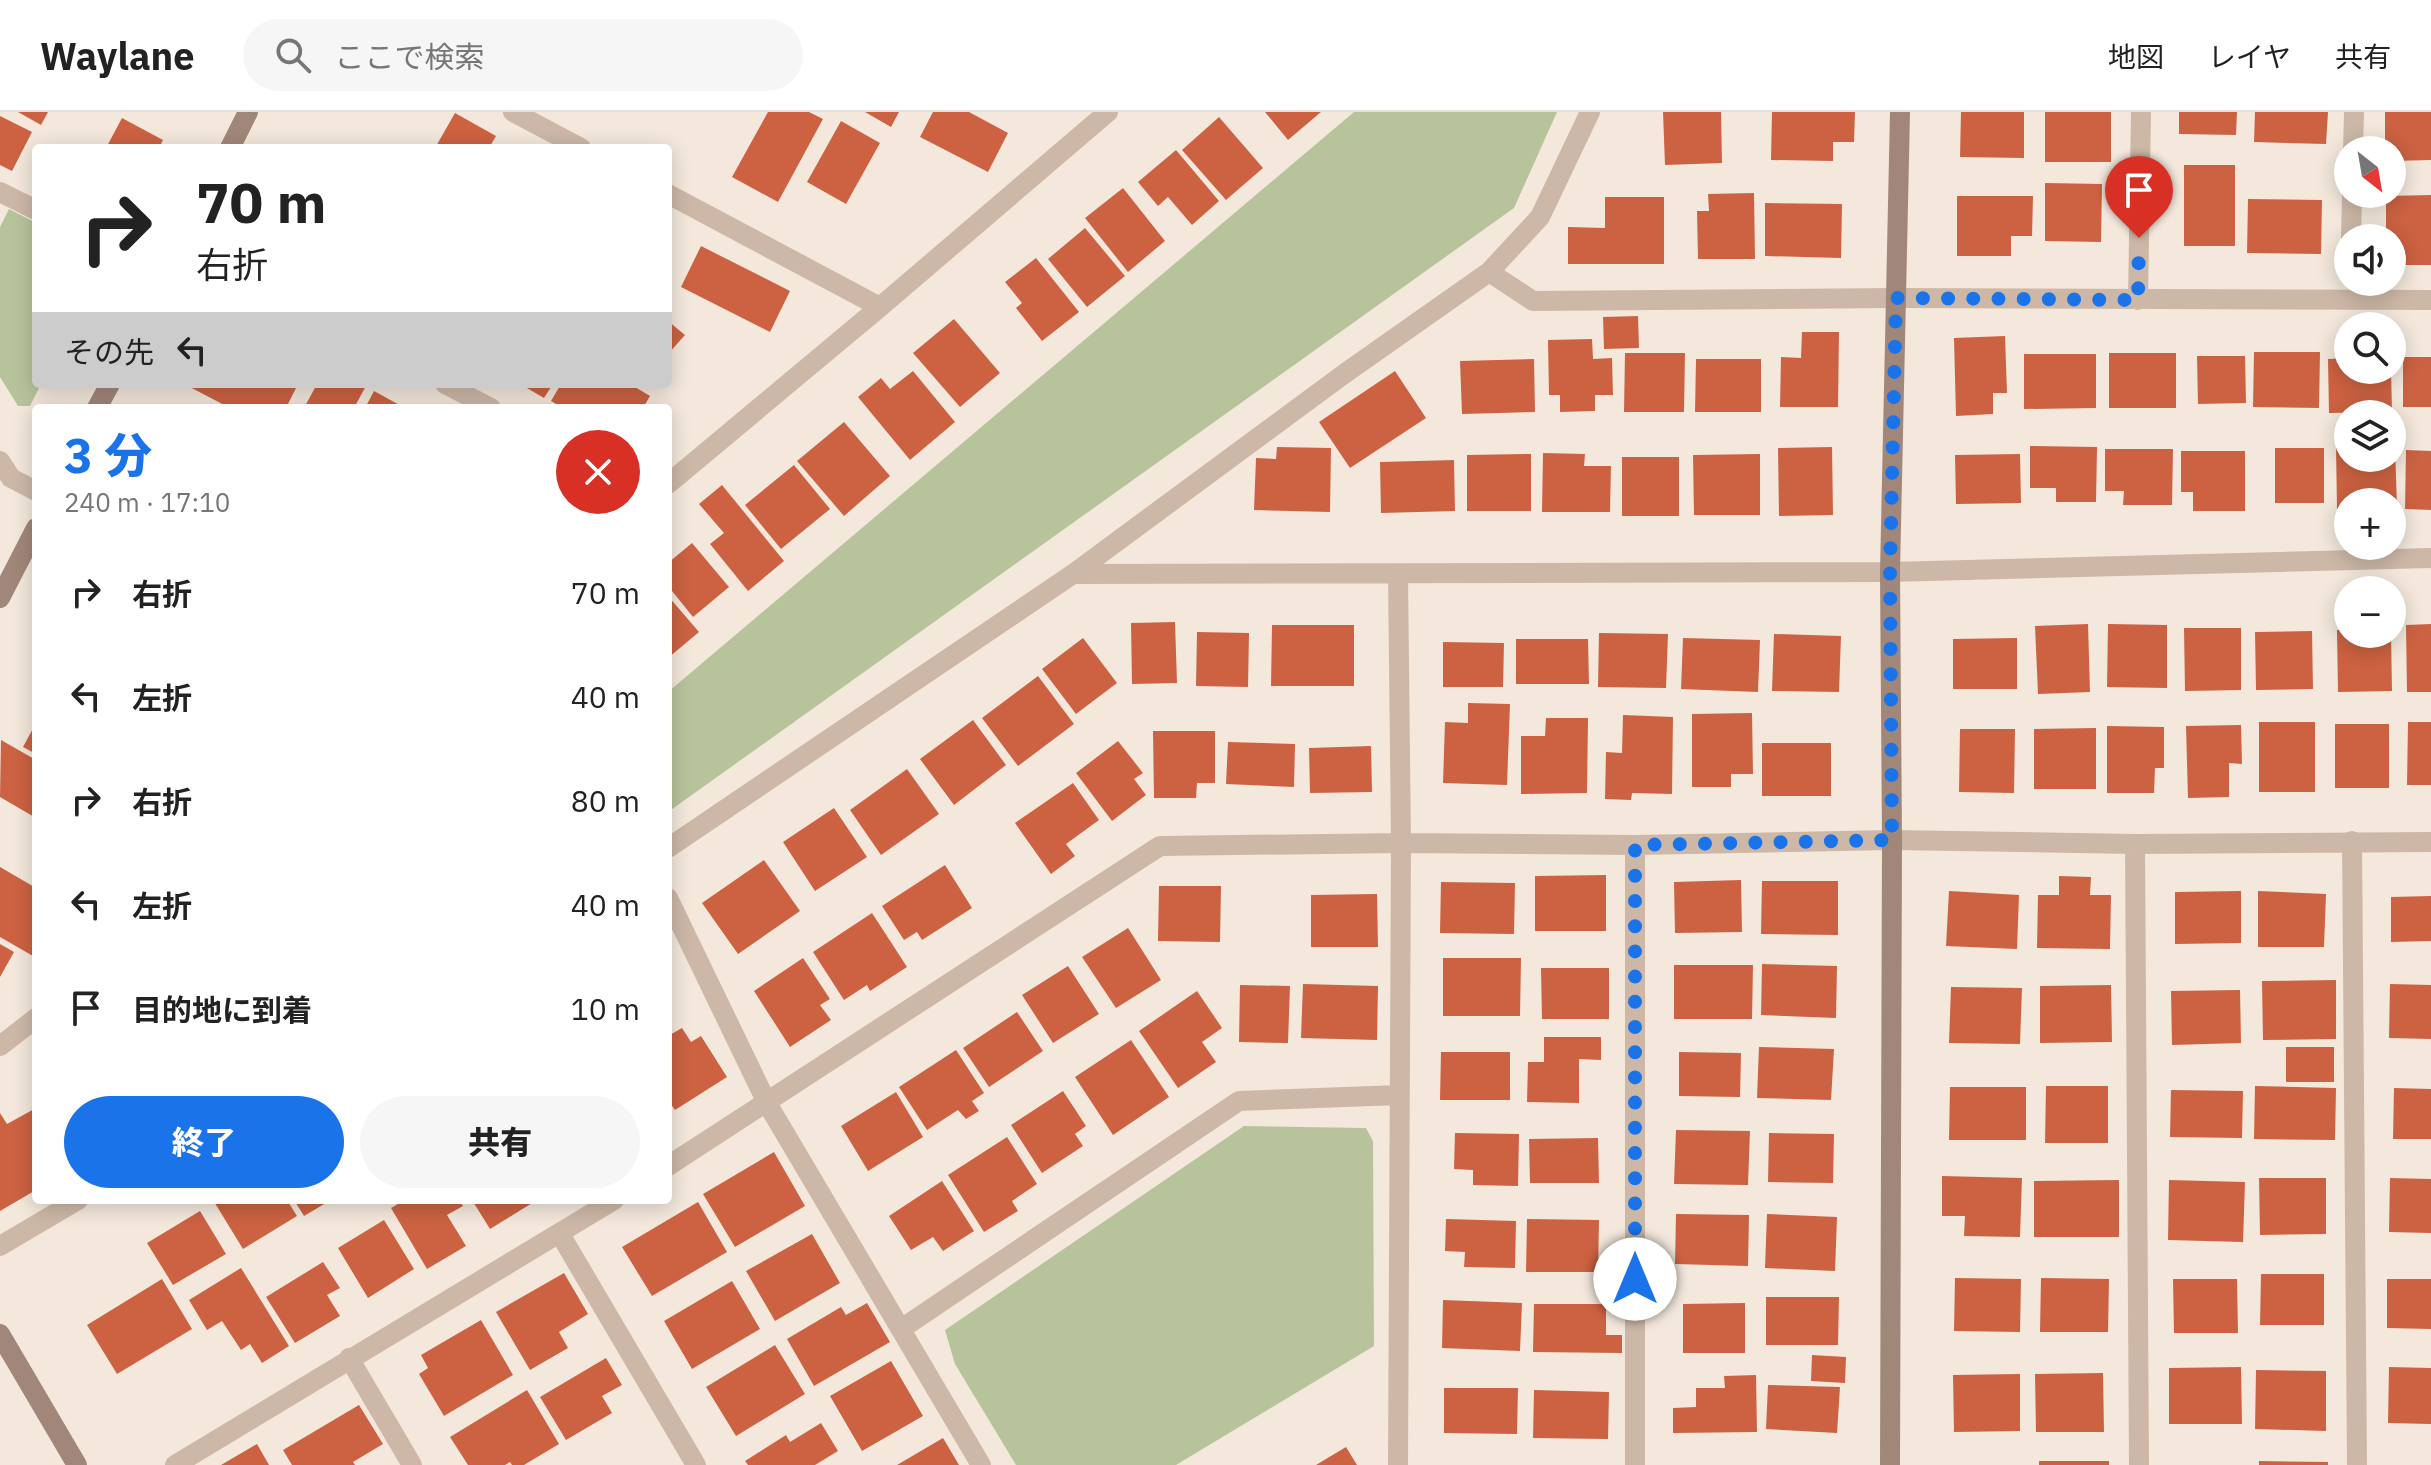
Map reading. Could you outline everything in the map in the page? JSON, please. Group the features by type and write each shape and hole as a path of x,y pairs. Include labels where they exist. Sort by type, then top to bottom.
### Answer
{"street":[{"path":"232,144 248,112"},
{"path":"513,112 573,144"},
{"path":"672,481 1108,112"},
{"path":"672,845 1073,574 1344,374 1489,272 1540,217 1590,112"},
{"path":"1890,1465 1890,572 1900,112"},
{"path":"2138,300 2141,112"},
{"path":"2353,136 2354,112"},
{"path":"0,192 32,208"},
{"path":"672,196 880,307"},
{"path":"1489,272 1533,301 2138,300 2334,292"},
{"path":"2395,296 2431,300"},
{"path":"453,388 483,404"},
{"path":"0,461 11,478 32,489"},
{"path":"0,598 32,536"},
{"path":"1073,574 1890,572 2431,558"},
{"path":"1398,574 1401,843 1398,1465"},
{"path":"672,1163 1160,846 1401,843 1635,845 1892,840 2135,844 2431,842"},
{"path":"2352,841 2357,1465"},
{"path":"2135,844 2139,1465"},
{"path":"1635,845 1635,1465"},
{"path":"672,906 767,1103 981,1465"},
{"path":"0,1046 32,1021"},
{"path":"901,1329 1239,1101 1399,1095"},
{"path":"0,1246 71,1204"},
{"path":"175,1465 608,1204"},
{"path":"560,1234 696,1465"},
{"path":"0,1334 77,1465"},
{"path":"349,1358 412,1465"}],"green space":[{"path":"1354,112 1557,112 1514,208 672,809 672,689"},
{"path":"9,209 32,221 32,388 39,388 30,406 18,406 0,377 0,227"},
{"path":"1244,1126 1366,1128 1373,1141 1374,1346 1176,1465 1016,1465 955,1364 945,1330"}],"building":[{"path":"18,112 48,112 41,125"},
{"path":"768,112 809,112 823,119 778,202 732,177"},
{"path":"865,112 899,112 891,127"},
{"path":"933,112 969,112 1008,133 988,172 920,137"},
{"path":"1265,112 1321,112 1288,140"},
{"path":"1663,112 1721,112 1722,163 1665,165"},
{"path":"1772,112 1855,112 1854,142 1833,142 1833,161 1771,160"},
{"path":"1961,112 2024,112 2024,158 1960,157"},
{"path":"2045,112 2111,112 2111,162 2045,162"},
{"path":"2179,112 2237,112 2236,135 2179,134"},
{"path":"2255,112 2328,112 2326,144 2254,142"},
{"path":"2385,112 2431,112 2431,160 2406,161 2406,136 2385,136"},
{"path":"455,113 496,136 491,144 437,144"},
{"path":"0,116 32,132 12,171 0,165"},
{"path":"1219,117 1263,168 1226,200 1182,150"},
{"path":"122,118 163,140 161,144 108,144"},
{"path":"841,121 880,143 846,204 807,182"},
{"path":"1176,150 1219,201 1192,225 1168,197 1158,206 1138,182"},
{"path":"2184,165 2235,165 2235,246 2184,246"},
{"path":"2045,183 2102,184 2101,242 2045,241"},
{"path":"1123,188 1165,241 1128,272 1085,218"},
{"path":"1754,193 1755,259 1698,259 1697,211 1709,211 1708,194"},
{"path":"2431,195 2431,265 2406,265 2406,224 2386,224 2386,208 2406,208 2406,196"},
{"path":"1957,196 2033,196 2032,236 2011,236 2011,256 1957,256"},
{"path":"1605,197 1664,197 1664,264 1568,264 1568,227 1605,228"},
{"path":"2248,199 2322,200 2321,254 2247,253"},
{"path":"1765,203 1842,204 1841,258 1765,256"},
{"path":"1085,228 1125,276 1087,307 1048,259"},
{"path":"701,246 790,291 770,332 681,287"},
{"path":"1036,258 1079,312 1042,341 1016,308 1022,303 1005,282"},
{"path":"1638,316 1639,348 1604,349 1603,317"},
{"path":"954,319 1000,373 960,407 913,353"},
{"path":"672,324 685,335 672,350"},
{"path":"1802,332 1839,332 1838,407 1780,407 1781,357 1801,358"},
{"path":"2005,336 2007,393 1993,393 1993,414 1956,416 1954,338"},
{"path":"1592,339 1593,359 1612,358 1613,395 1595,395 1595,411 1560,412 1560,395 1549,395 1548,340"},
{"path":"2254,352 2320,352 2319,408 2253,407"},
{"path":"1625,353 1685,353 1684,412 1624,412"},
{"path":"2109,353 2176,353 2176,408 2109,408"},
{"path":"2024,354 2096,354 2096,408 2024,409"},
{"path":"2197,356 2245,356 2246,403 2198,404"},
{"path":"2406,357 2431,357 2431,407 2406,407 2406,400 2403,400"},
{"path":"1534,359 1535,412 1462,414 1460,361"},
{"path":"1696,359 1761,359 1761,412 1695,412"},
{"path":"2328,359 2334,359 2334,384 2391,384 2392,400 2334,400 2334,413 2329,413"},
{"path":"913,371 955,422 910,460 858,397 881,378 890,389"},
{"path":"1395,371 1426,418 1350,468 1319,422"},
{"path":"192,388 296,388 288,404 222,404"},
{"path":"315,388 365,388 356,404 306,404"},
{"path":"527,388 550,388 544,398"},
{"path":"559,388 637,388 650,396 645,404 556,404 551,401"},
{"path":"374,391 398,404 367,404"},
{"path":"844,422 890,476 844,516 797,461"},
{"path":"2030,446 2097,447 2096,502 2056,502 2056,488 2030,488"},
{"path":"1277,447 1331,448 1330,512 1254,510 1256,458 1276,459"},
{"path":"1832,447 1833,515 1779,516 1778,448"},
{"path":"2275,448 2324,448 2324,503 2275,503"},
{"path":"2105,449 2173,449 2172,505 2123,505 2124,491 2105,491"},
{"path":"2406,450 2431,451 2431,510 2406,509"},
{"path":"2181,451 2245,451 2245,511 2193,511 2193,492 2181,492"},
{"path":"1543,453 1585,454 1584,466 1611,466 1610,512 1542,512"},
{"path":"1531,454 1531,511 1467,511 1467,455"},
{"path":"1760,454 1760,515 1694,515 1693,455"},
{"path":"2020,454 2021,503 1956,504 1955,455"},
{"path":"1622,457 1679,457 1679,516 1622,516"},
{"path":"1454,460 1455,511 1381,513 1380,462"},
{"path":"794,465 830,509 781,549 745,505"},
{"path":"2336,472 2396,472 2396,488 2337,488"},
{"path":"722,485 784,561 748,591 710,544 724,533 699,504"},
{"path":"692,543 729,587 693,617 672,591 672,560"},
{"path":"672,601 699,632 672,655"},
{"path":"1175,622 1177,683 1132,684 1131,623"},
{"path":"2088,624 2090,692 2038,694 2035,626"},
{"path":"2108,624 2167,625 2167,688 2107,687"},
{"path":"2431,624 2431,692 2407,692 2406,625"},
{"path":"1272,625 1354,625 1354,686 1271,686"},
{"path":"2184,628 2241,628 2241,690 2185,691"},
{"path":"2312,631 2313,689 2256,690 2255,632"},
{"path":"1197,632 1249,633 1248,687 1196,686"},
{"path":"1599,633 1668,634 1666,688 1598,687"},
{"path":"1774,634 1841,636 1839,692 1772,691"},
{"path":"1083,638 1117,683 1076,714 1042,669"},
{"path":"1683,638 1760,640 1758,692 1681,689"},
{"path":"2017,638 2017,689 1953,689 1953,639"},
{"path":"1516,639 1588,639 1589,684 1516,684"},
{"path":"1443,642 1504,643 1503,687 1443,687"},
{"path":"2337,648 2391,648 2392,691 2338,692"},
{"path":"1038,676 1074,724 1018,766 982,718"},
{"path":"1468,703 1510,704 1507,785 1443,783 1445,722 1468,723"},
{"path":"1752,713 1753,774 1731,774 1731,787 1692,787 1692,714"},
{"path":"1623,715 1673,717 1672,794 1632,793 1631,800 1605,799 1606,752 1622,753"},
{"path":"1546,718 1588,718 1587,793 1521,794 1521,736 1545,736"},
{"path":"973,720 1006,765 954,805 920,759"},
{"path":"2259,722 2315,722 2315,792 2259,792"},
{"path":"2408,722 2431,722 2431,785 2407,785"},
{"path":"2335,724 2389,724 2389,788 2335,788"},
{"path":"2241,725 2242,764 2229,763 2229,797 2188,798 2186,726"},
{"path":"2107,726 2164,727 2164,768 2155,768 2154,793 2107,793"},
{"path":"2096,728 2096,789 2034,789 2034,729"},
{"path":"1960,729 2015,729 2014,793 1959,792"},
{"path":"32,730 32,752 23,747"},
{"path":"1153,731 1215,731 1215,783 1197,783 1196,798 1154,798"},
{"path":"1,740 32,758 32,816 0,797"},
{"path":"1118,741 1143,773 1134,779 1146,795 1112,821 1076,773"},
{"path":"1228,742 1295,744 1294,787 1226,784"},
{"path":"1762,743 1831,743 1831,796 1762,796"},
{"path":"1371,746 1372,792 1310,793 1309,748"},
{"path":"907,769 939,814 881,855 850,810"},
{"path":"1073,783 1099,820 1066,844 1075,856 1051,874 1015,823"},
{"path":"834,808 867,857 815,891 783,842"},
{"path":"764,860 800,911 738,954 702,903"},
{"path":"945,865 972,908 922,940 917,932 904,940 882,906"},
{"path":"0,867 32,886 32,955 0,937"},
{"path":"1606,875 1606,931 1535,931 1535,876"},
{"path":"2059,876 2091,877 2090,895 2111,895 2110,949 2037,948 2038,895 2059,895"},
{"path":"1741,880 1742,932 1675,933 1674,882"},
{"path":"1762,881 1838,881 1838,935 1761,934"},
{"path":"1441,882 1515,883 1514,934 1440,933"},
{"path":"1159,886 1221,886 1220,942 1158,941"},
{"path":"1949,891 2019,895 2017,949 1946,946"},
{"path":"2241,891 2241,943 2175,944 2175,892"},
{"path":"2258,891 2326,894 2324,947 2258,947"},
{"path":"1377,894 1378,947 1311,947 1311,895"},
{"path":"2431,896 2431,941 2391,942 2391,897"},
{"path":"872,913 907,967 870,991 867,985 844,1000 813,952"},
{"path":"1128,928 1161,980 1116,1008 1082,957"},
{"path":"0,944 14,952 0,977"},
{"path":"803,958 830,999 820,1005 831,1020 790,1047 754,991"},
{"path":"1443,958 1521,958 1520,1016 1443,1016"},
{"path":"1762,964 1837,966 1836,1018 1761,1015"},
{"path":"1674,965 1753,965 1752,1019 1674,1019"},
{"path":"1068,966 1099,1014 1053,1043 1022,995"},
{"path":"1541,968 1609,968 1609,1019 1542,1019"},
{"path":"2336,980 2336,1039 2263,1040 2262,981"},
{"path":"1303,984 1378,986 1377,1040 1301,1038"},
{"path":"2390,984 2431,985 2431,1039 2389,1038"},
{"path":"1240,985 1290,986 1288,1043 1239,1042"},
{"path":"2111,985 2112,1042 2040,1043 2040,986"},
{"path":"1951,987 2022,988 2020,1044 1949,1043"},
{"path":"2240,990 2241,1043 2172,1045 2171,991"},
{"path":"1197,991 1222,1028 1202,1042 1216,1062 1178,1088 1139,1031"},
{"path":"1017,1012 1043,1051 989,1087 963,1048"},
{"path":"682,1028 691,1042 701,1036 727,1077 675,1110 672,1106 672,1034"},
{"path":"1544,1037 1601,1037 1601,1060 1579,1059 1579,1103 1527,1102 1528,1062 1544,1062"},
{"path":"1131,1040 1169,1097 1113,1135 1075,1077"},
{"path":"1759,1047 1834,1049 1831,1100 1757,1098"},
{"path":"2286,1047 2334,1047 2334,1082 2286,1082"},
{"path":"956,1050 984,1093 972,1101 979,1111 966,1119 958,1110 927,1130 899,1087"},
{"path":"1441,1052 1510,1052 1510,1100 1440,1100"},
{"path":"1679,1052 1741,1053 1740,1097 1679,1096"},
{"path":"2046,1086 2108,1086 2108,1143 2045,1143"},
{"path":"2255,1086 2336,1088 2335,1140 2254,1139"},
{"path":"1950,1087 2026,1087 2026,1140 1949,1140"},
{"path":"2394,1088 2431,1089 2431,1139 2393,1139"},
{"path":"2171,1090 2243,1091 2242,1138 2170,1137"},
{"path":"1063,1091 1086,1126 1075,1134 1083,1146 1042,1173 1011,1125"},
{"path":"896,1092 923,1137 868,1171 841,1126"},
{"path":"32,1110 32,1192 0,1211 0,1113 7,1124"},
{"path":"1676,1130 1750,1131 1748,1185 1674,1184"},
{"path":"1455,1133 1519,1134 1518,1186 1473,1185 1473,1170 1454,1169"},
{"path":"1769,1133 1834,1134 1833,1183 1768,1182"},
{"path":"1007,1137 1037,1184 1012,1201 1018,1211 984,1232 948,1175"},
{"path":"1598,1138 1599,1183 1530,1183 1529,1139"},
{"path":"774,1152 805,1206 735,1247 703,1194"},
{"path":"1942,1176 2022,1178 2020,1237 1964,1236 1965,1216 1942,1216"},
{"path":"2259,1178 2326,1178 2326,1234 2260,1235"},
{"path":"2390,1178 2431,1179 2431,1233 2389,1232"},
{"path":"2119,1180 2119,1237 2034,1237 2034,1181"},
{"path":"2169,1180 2245,1182 2243,1242 2168,1240"},
{"path":"942,1181 974,1231 943,1251 933,1237 911,1250 889,1216"},
{"path":"698,1202 727,1252 652,1296 622,1247"},
{"path":"215,1204 290,1204 297,1216 243,1249"},
{"path":"296,1204 324,1204 304,1216"},
{"path":"398,1204 462,1204 447,1215 466,1246 427,1269 391,1208"},
{"path":"474,1204 531,1204 490,1229"},
{"path":"200,1211 226,1254 173,1285 147,1243"},
{"path":"1676,1214 1749,1215 1748,1266 1675,1264"},
{"path":"1767,1214 1837,1217 1835,1271 1765,1268"},
{"path":"1446,1219 1516,1221 1515,1268 1464,1267 1465,1252 1445,1251"},
{"path":"1527,1219 1599,1220 1598,1272 1526,1272"},
{"path":"384,1220 414,1269 368,1298 338,1248"},
{"path":"812,1234 840,1283 775,1321 746,1271"},
{"path":"323,1262 340,1288 327,1295 340,1316 295,1343 266,1297"},
{"path":"241,1268 289,1346 262,1363 250,1344 241,1350 222,1321 207,1330 189,1300"},
{"path":"564,1273 588,1314 559,1332 568,1348 530,1370 496,1312"},
{"path":"2261,1274 2324,1274 2324,1325 2260,1325"},
{"path":"1955,1278 2021,1279 2020,1332 1954,1331"},
{"path":"2041,1278 2109,1279 2108,1332 2040,1332"},
{"path":"162,1279 192,1329 117,1374 87,1325"},
{"path":"2173,1279 2237,1279 2238,1333 2174,1333"},
{"path":"2387,1279 2431,1279 2431,1329 2387,1328"},
{"path":"732,1281 760,1329 692,1369 664,1321"},
{"path":"1766,1297 1839,1297 1838,1345 1766,1345"},
{"path":"1443,1300 1522,1303 1520,1351 1442,1348"},
{"path":"867,1303 890,1342 814,1386 787,1339 841,1307 846,1315"},
{"path":"1745,1303 1745,1353 1683,1353 1683,1304"},
{"path":"1534,1304 1606,1304 1606,1335 1622,1335 1622,1353 1533,1352"},
{"path":"481,1320 513,1375 444,1416 419,1374 428,1368 421,1355"},
{"path":"775,1345 805,1394 736,1436 706,1387"},
{"path":"1812,1355 1846,1357 1845,1383 1811,1381"},
{"path":"606,1358 622,1385 602,1396 612,1413 566,1440 540,1397"},
{"path":"891,1361 923,1416 862,1451 830,1396"},
{"path":"2241,1367 2242,1424 2169,1424 2169,1368"},
{"path":"2389,1367 2431,1368 2431,1424 2388,1423"},
{"path":"2256,1370 2326,1371 2326,1431 2255,1429"},
{"path":"2103,1373 2104,1432 2036,1432 2035,1374"},
{"path":"2020,1374 2020,1431 1954,1432 1953,1375"},
{"path":"1756,1375 1757,1432 1673,1433 1673,1408 1696,1407 1696,1388 1725,1388 1724,1376"},
{"path":"1768,1385 1840,1387 1837,1433 1766,1429"},
{"path":"1444,1388 1518,1388 1517,1434 1444,1433"},
{"path":"527,1390 559,1444 524,1465 512,1465 510,1462 505,1465 468,1465 450,1437"},
{"path":"1534,1390 1609,1392 1608,1439 1533,1438"},
{"path":"359,1405 383,1444 353,1462 355,1465 292,1465 283,1450"},
{"path":"821,1423 838,1451 815,1465 748,1465 745,1461 786,1435 790,1442"},
{"path":"943,1438 959,1465 897,1465"},
{"path":"257,1444 269,1465 221,1465"},
{"path":"1346,1447 1357,1465 1316,1465"},
{"path":"2039,1461 2109,1461 2109,1465 2039,1465"},
{"path":"2259,1461 2328,1462 2328,1465 2259,1465"}],"route":[{"path":"1635,1279 1635,845 1892,840 1890,572 1896,298 2138,300 2139,238"}]}
